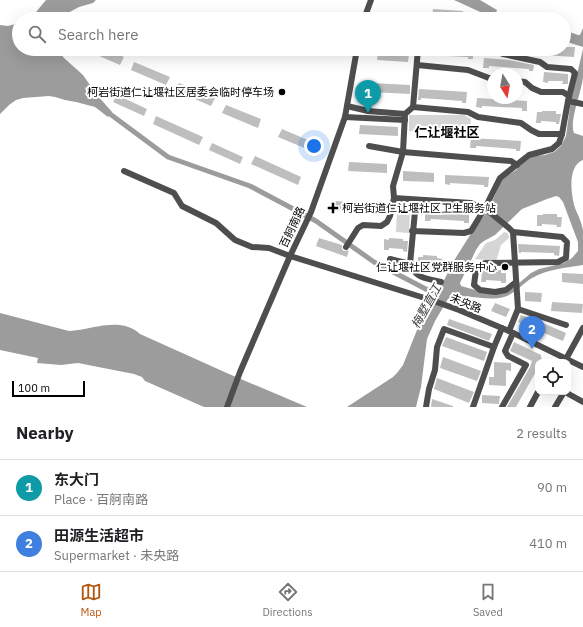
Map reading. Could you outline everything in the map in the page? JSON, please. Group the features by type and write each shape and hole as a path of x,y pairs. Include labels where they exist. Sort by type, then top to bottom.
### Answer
{"street":[{"path":"367,12 371,0"},
{"name":"百舸南路","path":"227,407 240,372 290,256 311,212 345,117 356,56"},
{"path":"346,247 358,228 363,226 381,226 387,222 390,216 394,198 393,186 402,152 405,117 413,107 418,56"},
{"path":"412,231 464,233 471,231 486,209 500,178 529,155 552,149 559,143 575,73 571,69 547,67 540,62 512,56"},
{"path":"417,65 468,70 487,77"},
{"path":"523,82 541,92 563,92 569,98 581,104"},
{"path":"347,106 405,117"},
{"path":"413,107 468,112 478,117 521,123 539,134 562,134"},
{"path":"345,117 405,117"},
{"path":"369,146 402,152 511,161 517,165"},
{"name":"未央路","path":"124,171 174,193 182,206 216,223 235,240 252,247 270,248 290,256 459,310 511,332 566,359"},
{"path":"394,198 471,203 486,209 511,230 562,237 567,242 566,258 558,262 486,263 479,265 476,270 474,285 480,290 495,292 506,290 516,283"},
{"path":"416,200 410,264 413,272 420,276 441,282"},
{"path":"502,407 526,365 508,356 505,350 518,309 511,230"},
{"path":"390,259 410,264"},
{"path":"518,309 566,325"},
{"path":"473,407 502,328"},
{"path":"566,359 583,328"},
{"path":"426,407 429,389 436,370 438,347 444,329 494,347"},
{"path":"557,359 559,355"},
{"name":"未央路","path":"571,361 583,367"},
{"path":"530,407 536,395"},
{"path":"555,407 562,395"},
{"path":"570,395 583,402"}],"shaded area":[{"path":"46,0 96,0 93,3 79,7 70,12 36,12"},
{"path":"454,0 480,0 497,10 496,12 480,12"},
{"path":"0,25 12,25 12,56 62,56 83,75 97,95 112,112 108,117 95,107 49,96 16,100 0,114"},
{"path":"583,28 583,47 571,43 571,32 580,35"},
{"path":"583,49 583,77 574,114 573,128 574,133 583,136 583,160 574,168 572,174 572,189 575,208 583,231 583,265 557,269 538,275 528,280 508,296 490,298 462,296 448,299 435,321 427,339 421,387 416,407 347,407 393,377 403,365 421,320 429,309 455,259 487,212 501,180 516,170 527,158 554,152 561,146 566,136 571,100","holes":["556,196 563,202 578,242 578,251 572,258 564,263 539,269 531,273 512,289 486,293 461,286 460,283 480,244 495,235 522,209"]},
{"path":"409,115 464,115 471,119 470,135 409,131"},
{"path":"397,211 410,212 409,233 396,232"},
{"path":"504,232 508,233 509,238 501,245 496,261 475,259 486,243 495,240"},
{"path":"0,313 69,331 106,325 124,326 229,374 307,407 204,407 145,381 142,377 134,374 78,363 61,365 37,363 38,358 0,350"}],"building":[{"path":"433,9 463,11 463,12 433,12"},
{"path":"571,47 575,47 574,57 558,56 571,56"},
{"path":"99,56 124,57 120,65"},
{"path":"377,56 409,56 408,62 377,60"},
{"path":"448,56 473,56 473,59 468,59 468,57"},
{"path":"484,58 509,60 534,65 533,71 523,68 489,66 489,68 483,68"},
{"path":"134,62 170,77 166,85 131,70"},
{"path":"544,72 568,74 568,84 562,84 563,81 548,81 548,83 543,82"},
{"path":"179,83 215,98 211,106 176,91"},
{"path":"372,83 410,85 410,94 372,92"},
{"path":"419,89 467,92 466,103 462,103 462,101 421,98 421,100 418,100"},
{"path":"117,95 147,109 144,116 113,102"},
{"path":"477,98 487,99 487,104 523,104 523,101 527,101 527,111 522,111 522,108 476,107"},
{"path":"226,105 261,119 258,128 222,113"},
{"path":"556,111 556,114 561,114 559,124 556,124 556,122 541,121 541,123 536,123 537,112"},
{"path":"156,116 203,137 199,145 153,124"},
{"path":"360,125 398,127 398,136 359,134"},
{"path":"282,129 317,144 314,152 278,137"},
{"path":"471,138 521,141 520,151 516,151 516,149 476,146 476,148 470,148"},
{"path":"212,143 243,157 240,164 209,150"},
{"path":"255,156 301,177 298,185 251,164"},
{"path":"349,162 387,164 387,173 348,171"},
{"path":"403,171 434,173 434,182 403,181"},
{"path":"445,175 489,177 488,187 484,187 484,185 445,184"},
{"path":"335,201 379,204 378,214 374,213 374,211 340,209 340,211 335,211"},
{"path":"425,211 469,214 469,223 464,223 464,221 431,219 430,221 425,221"},
{"path":"557,214 557,217 562,217 561,227 556,227 557,225 542,224 542,226 537,226 537,215"},
{"path":"319,238 342,245 342,249 344,251 349,250 347,257 316,246"},
{"path":"389,238 408,241 407,252 403,251 403,249 389,248 389,250 384,250 384,239 389,240"},
{"path":"518,244 560,246 559,256 554,255 554,253 519,253"},
{"path":"423,255 437,256 437,258 442,259 442,269 437,269 437,266 422,266 422,268 417,267 418,257 423,257"},
{"path":"501,270 501,273 506,273 506,283 501,283 501,281 486,280 486,282 481,282 482,271"},
{"path":"562,273 583,274 583,284 562,282"},
{"path":"525,292 542,293 541,302 525,301"},
{"path":"552,302 583,304 582,313 551,311"},
{"path":"495,303 510,309 506,317 491,311"},
{"path":"521,315 566,333 563,341 518,322"},
{"path":"449,319 492,334 489,341 447,325"},
{"path":"446,337 487,352 484,361 442,346"},
{"path":"514,342 541,355 542,359 535,359 535,373 516,407 507,407 532,361 510,351"},
{"path":"443,357 481,371 477,381 440,368"},
{"path":"494,362 511,363 511,371 506,370 506,386 489,385 489,377 494,377"},
{"path":"437,378 474,392 469,403 434,389"},
{"path":"482,395 500,396 499,404 482,403"},
{"path":"432,399 453,406 453,407 431,407"}],"waterway":[{"name":"梅墅直江","path":"106,111 168,157 250,186 316,221 374,262 441,297"}],"place":[{"name":"柯岩街道仁让堰社区居委会临时停车场","path":"282,92"},
{"name":"东大门","path":"368,113"},
{"name":"柯岩街道仁让堰社区卫生服务站","path":"333,208"},
{"name":"仁让堰社区党群服务中心","path":"505,267"},
{"name":"田源生活超市","path":"532,349"}],"district":[{"name":"仁让堰社区","path":"447,132"}]}
